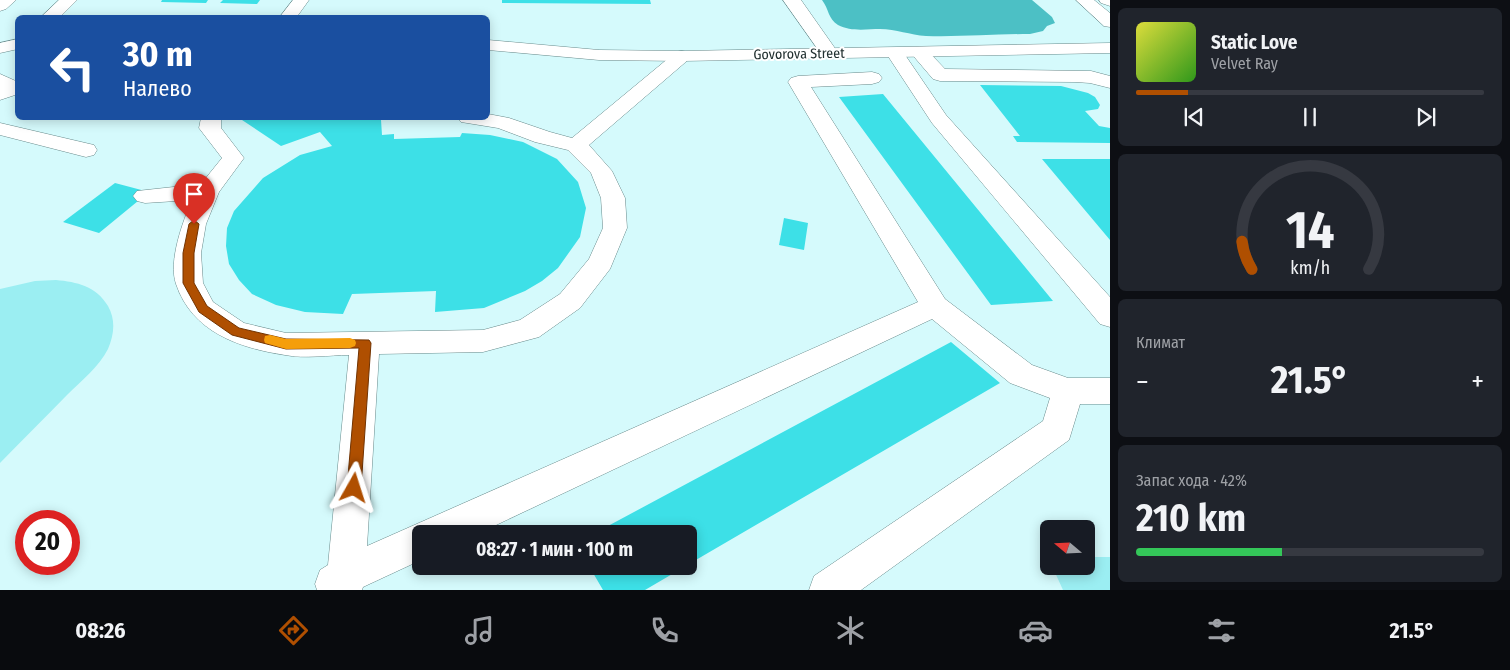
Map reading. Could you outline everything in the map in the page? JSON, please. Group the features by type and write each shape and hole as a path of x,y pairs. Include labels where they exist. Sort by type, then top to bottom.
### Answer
{"main road":[{"path":"0,6 8,0"},
{"path":"52,15 69,0"},
{"path":"289,15 301,0"},
{"path":"791,0 830,54"},
{"path":"1084,0 1110,22"},
{"path":"0,48 15,45"},
{"name":"Govorova Street","path":"490,45 598,55 682,56 1110,48"},
{"path":"919,52 940,75 1075,76 1091,77 1110,82"},
{"path":"895,53 939,119 1110,316"},
{"path":"576,145 682,56"},
{"path":"872,78 798,82 934,306 1022,374 1068,391 1110,391"},
{"path":"211,120 210,128 233,158 208,191 194,224 188,253 189,283 203,309 236,332 286,344 483,341 529,329 570,301 602,263 615,228 613,198 601,171 576,145 543,137 502,122 485,120"},
{"path":"0,129 86,150"},
{"path":"0,150 25,135"},
{"path":"145,196 208,191"},
{"path":"456,525 934,306"},
{"path":"338,585 359,436 365,343"},
{"path":"828,590 1057,430 1068,391"},
{"path":"338,585 412,546"}],"shaded area":[{"path":"822,0 1032,0 1052,17 1055,23 1047,26 1043,31 1030,34 926,36 886,29 854,29 835,23"},
{"path":"56,280 85,286 103,299 111,311 113,322 110,344 95,368 0,463 0,289 35,281"},
{"path":"1095,557 1110,557 1110,590 1063,590 1056,575 1095,575"}],"building":[{"path":"162,0 208,0 206,3 161,2"},
{"path":"223,0 260,0 257,4 220,3"},
{"path":"502,0 650,0 651,4 502,3"},
{"path":"980,85 1061,86 1088,93 1095,97 1100,105 1098,109 1085,111 1099,126 1110,128 1110,143 1017,142 1013,136 1020,136"},
{"path":"883,94 1053,301 991,305 839,97"},
{"path":"242,120 381,120 382,135 394,134 394,139 460,137 462,133 490,135 523,142 557,159 578,182 586,208 580,237 558,268 542,281 525,291 484,308 435,312 436,291 352,294 343,314 305,312 276,305 252,294 239,280 229,264 226,246 227,228 234,211 263,178 300,155 332,146 320,132 281,146"},
{"path":"1042,159 1110,159 1110,240"},
{"path":"115,183 149,192 99,233 63,222"},
{"path":"784,218 808,223 804,250 779,245"},
{"path":"951,342 1000,383 697,559 697,525 610,525"},
{"path":"594,575 671,575 645,590 603,590"}],"slow traffic":[{"path":"270,340 286,344 350,343"}],"route":[{"path":"194,224 188,253 189,283 203,309 236,332 286,344 365,343 354,488"}]}
